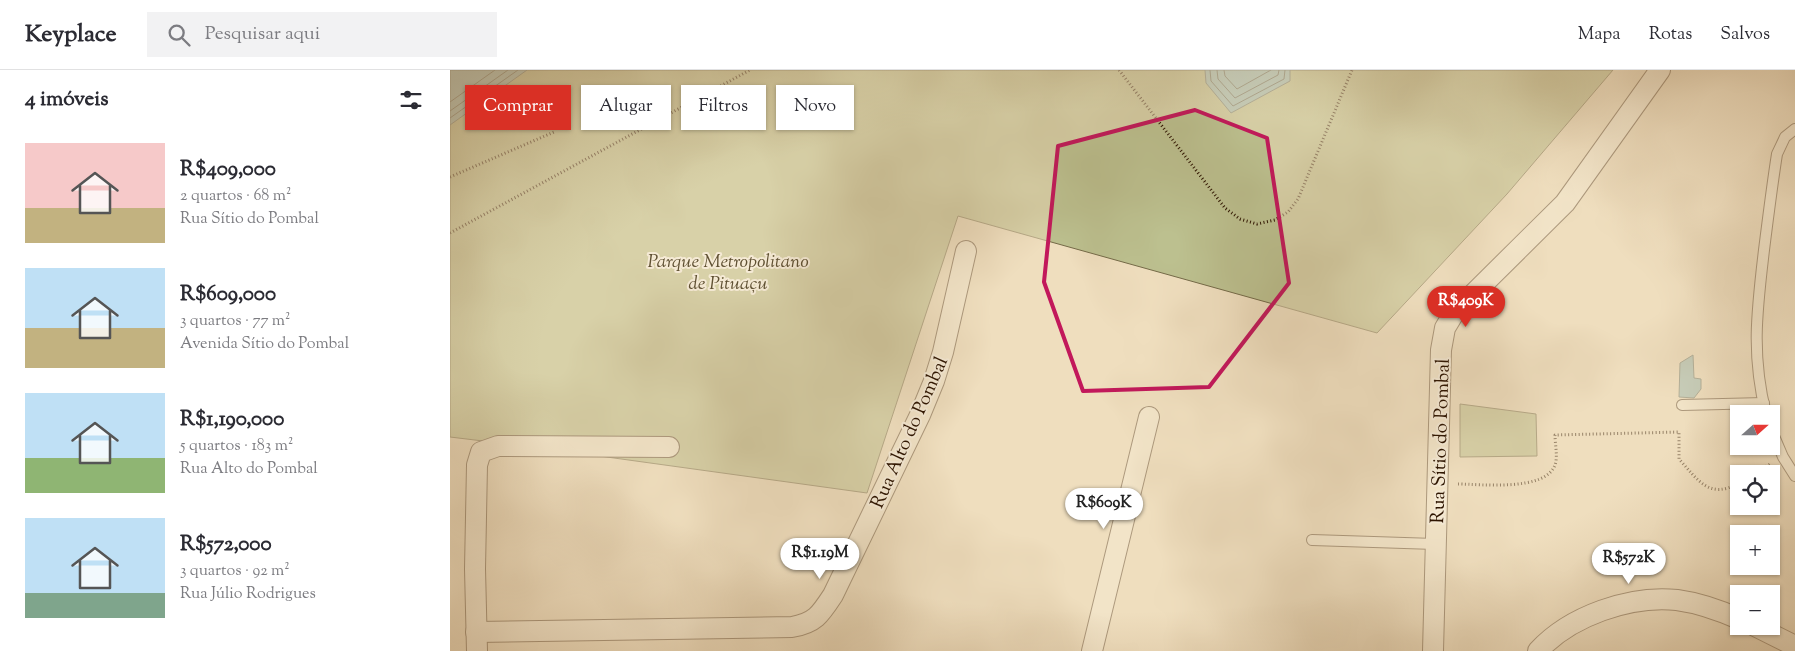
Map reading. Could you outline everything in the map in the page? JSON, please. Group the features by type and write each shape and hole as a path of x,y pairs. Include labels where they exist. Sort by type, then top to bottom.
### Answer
{"street":[{"name":"Rua Sítio do Pombal","path":"1433,651 1441,350 1445,328 1454,313 1565,203 1660,70"},
{"name":"Rua Alto do Pombal","path":"477,642 792,627 805,625 815,620 832,595 920,415 934,381 944,352 966,251"},
{"path":"1092,651 1149,417"},
{"path":"477,642 475,569 477,465 481,452 498,446 669,447"},
{"path":"1538,651 1571,624 1601,611 1638,601 1676,600 1712,608 1730,615"},
{"path":"1773,635 1795,646"}],"lane":[{"path":"1764,405 1760,390 1756,350 1756,313 1777,154 1785,137 1795,129"},
{"path":"1682,405 1730,407"},
{"path":"1780,450 1795,476"},
{"path":"1312,540 1435,544"}],"path":[{"path":"450,233 750,70"},
{"path":"1119,70 1225,208 1240,219 1257,224 1275,220 1288,212 1298,199 1352,70"},
{"path":"450,177 554,132"},
{"path":"1437,483 1518,484 1543,478 1552,472 1556,464 1555,435 1679,432 1679,459 1701,483 1711,489 1722,489 1730,486"}],"highlighted area":[{"path":"1195,110 1267,138 1289,283 1209,387 1083,391 1044,282 1058,146"}],"green space":[{"name":"Parque Metropolitano de Pituaçu","path":"450,70 1613,70 1507,194 1377,333 958,216 867,493 450,437"},
{"path":"1460,404 1536,414 1537,456 1460,457"}],"water":[{"path":"450,70 527,70 506,85 465,85 465,114 450,125"},
{"path":"1205,70 1290,70 1290,81 1231,113 1206,83"},
{"path":"1693,355 1694,378 1701,379 1701,389 1694,398 1679,397 1680,363"}]}
